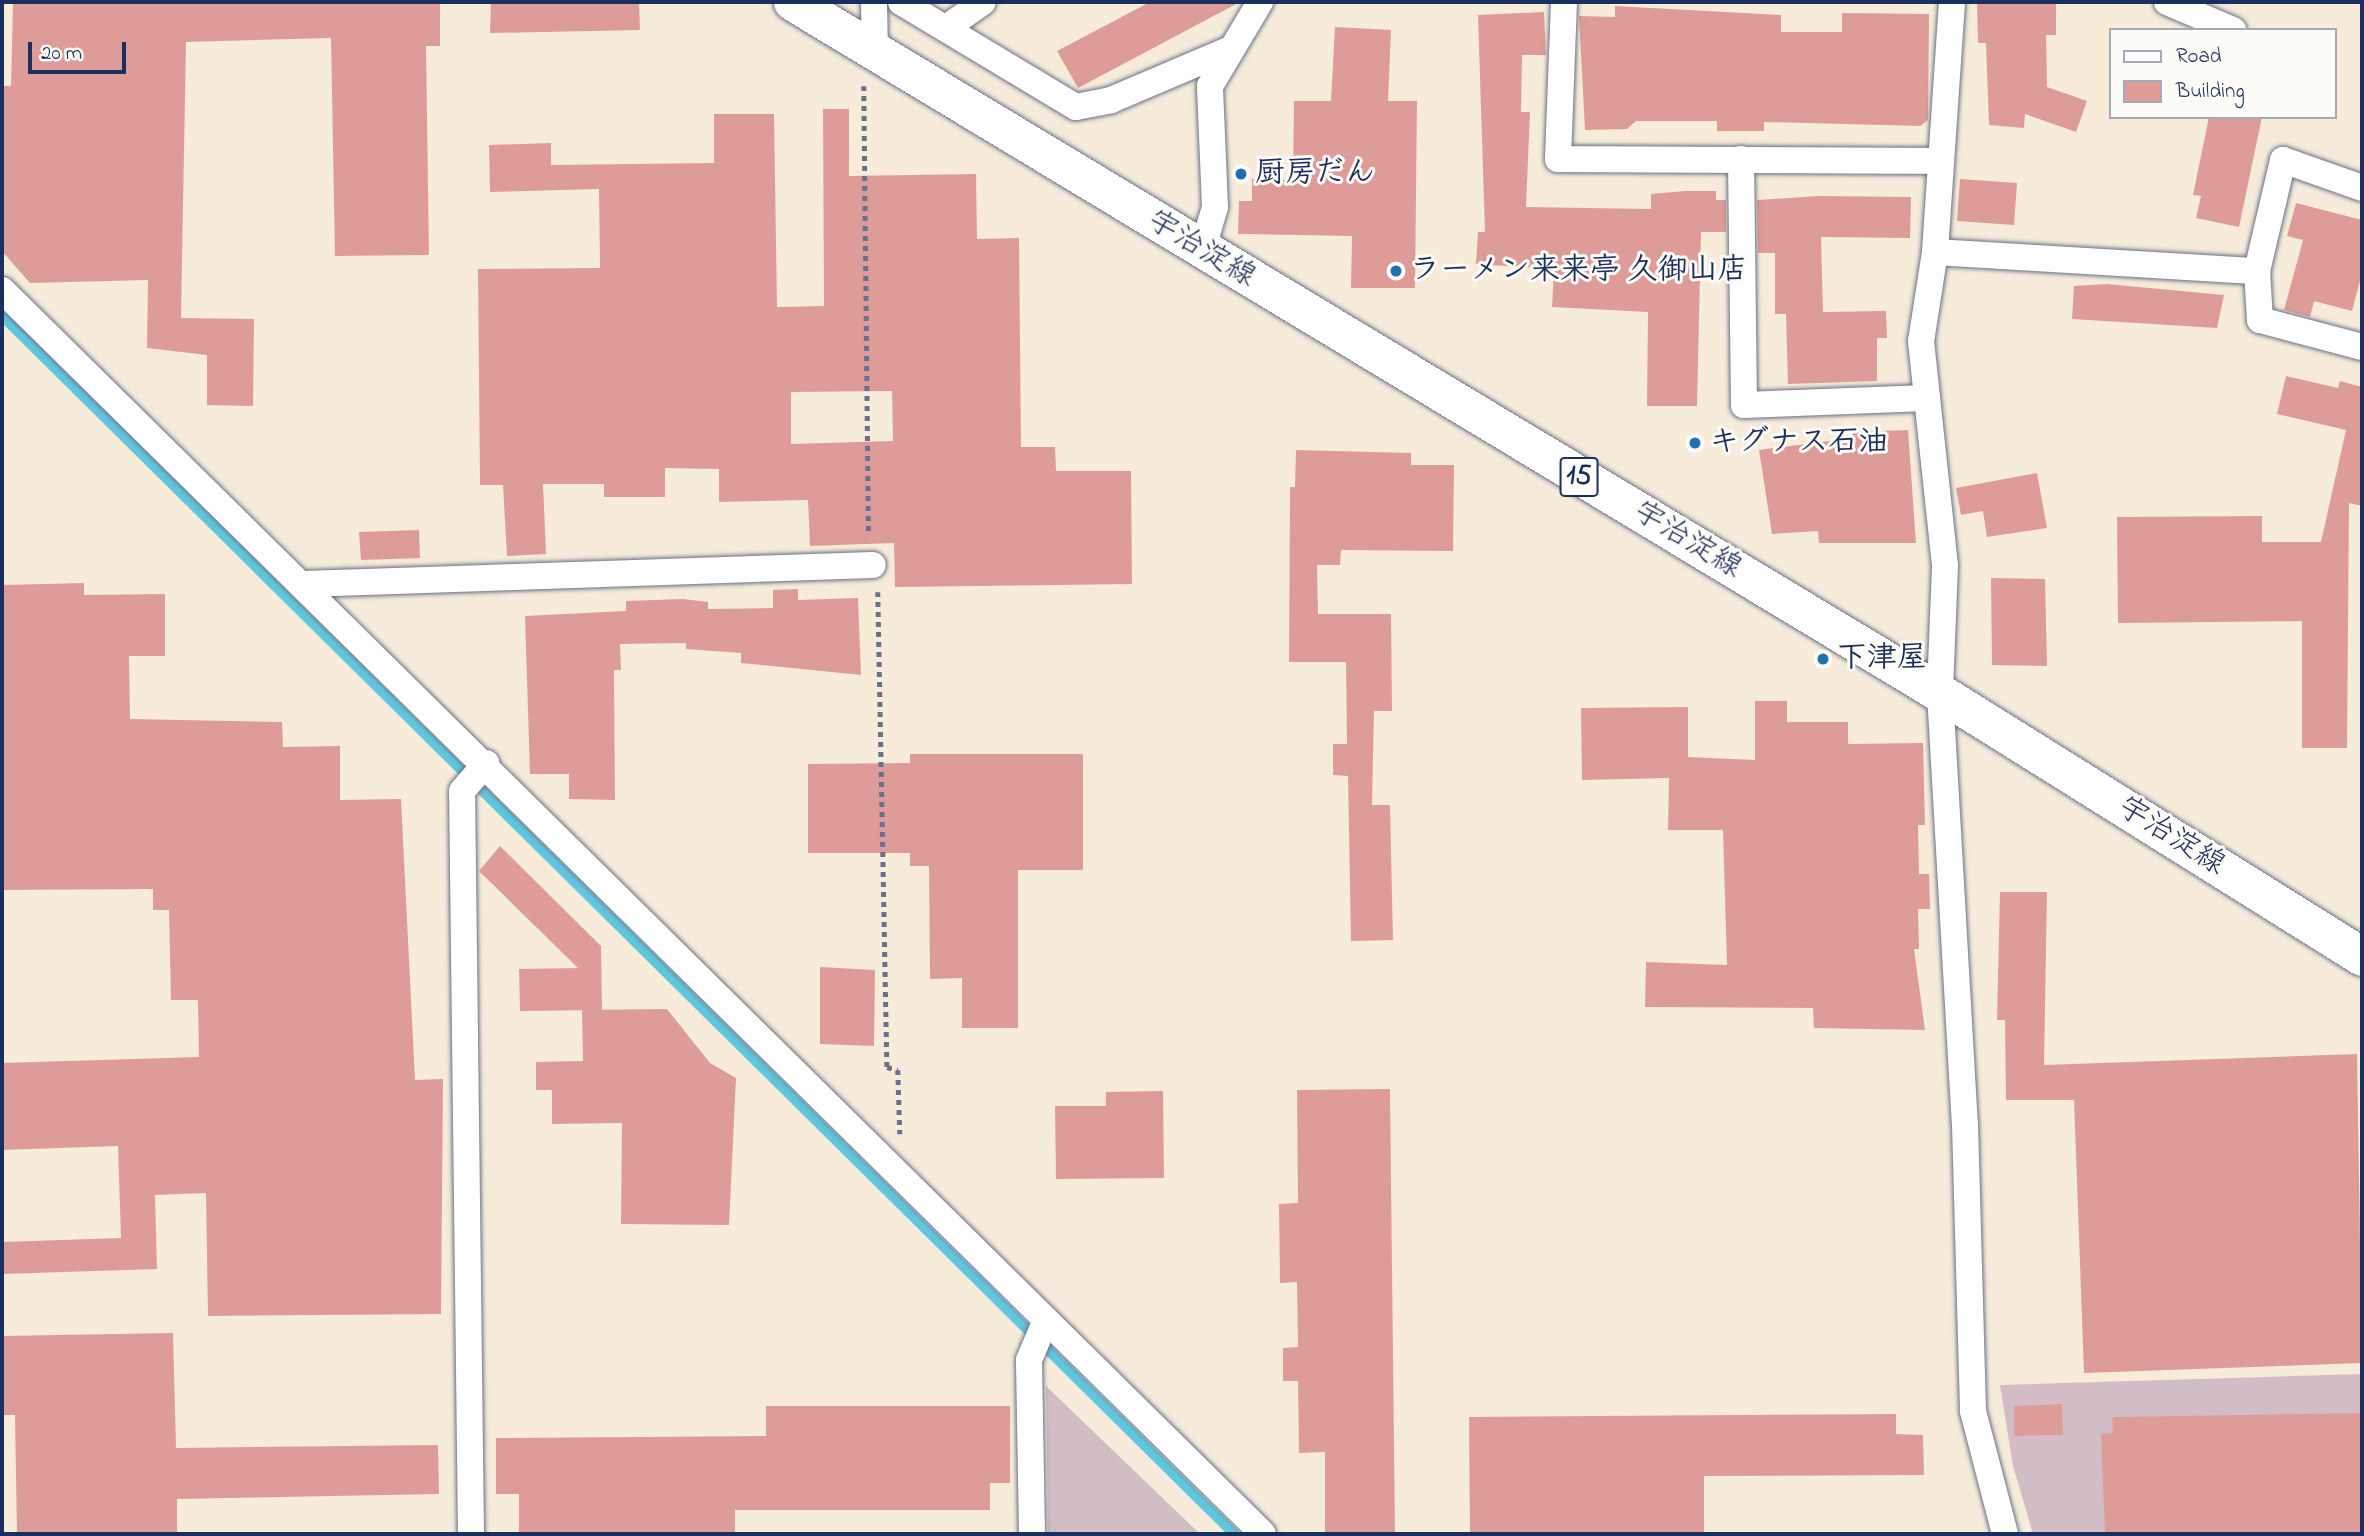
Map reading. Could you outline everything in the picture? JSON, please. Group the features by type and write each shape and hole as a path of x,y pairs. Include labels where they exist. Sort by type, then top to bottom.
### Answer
{"main road":[{"name":"宇治淀線","path":"793,2 1202,251 1940,692 2362,957"}],"street":[{"path":"874,2 875,52"},
{"path":"901,2 1076,107 1111,100 1228,50"},
{"path":"946,28 983,2"},
{"path":"1202,251 1215,207 1210,86 1228,50 1260,2"},
{"path":"1564,2 1558,159 1939,161"},
{"path":"1952,2 1939,161 1935,252 1920,341 1945,566 1940,692 1965,1124 1973,1411 2005,1534"},
{"path":"2167,2 2228,28"},
{"path":"1741,159 1744,405 1927,398"},
{"path":"2362,188 2283,160 2257,271 2260,320 2362,347"},
{"path":"1935,252 2257,271"},
{"path":"2,290 486,763 1263,1534"},
{"path":"303,584 873,565"},
{"path":"471,1534 462,791 486,763"},
{"path":"1032,1534 1029,1360 1045,1320"}],"path":[{"path":"898,1070 901,1173"}],"shaded area":[{"path":"2362,1374 2362,1534 2033,1534 2013,1466 2000,1385"},
{"path":"1046,1386 1200,1534 1048,1534"}],"building":[{"path":"13,2 440,2 440,46 426,46 429,255 335,256 331,38 186,42 181,318 254,319 253,406 207,405 207,355 147,348 148,280 30,283 2,251 2,86 11,86"},
{"path":"491,2 639,2 640,30 490,33"},
{"path":"1150,2 1240,2 1078,88 1057,51"},
{"path":"1977,2 2056,2 2056,35 2046,35 2047,87 2087,101 2076,132 2025,114 2024,128 1989,125 1986,43 1978,43"},
{"path":"1615,6 1781,15 1781,32 1842,32 1842,13 1929,14 1928,120 1920,126 1764,122 1764,131 1717,131 1717,121 1636,121 1627,129 1585,130 1579,16 1615,17"},
{"path":"1544,12 1546,55 1522,55 1521,112 1530,112 1526,207 1651,209 1651,194 1685,191 1716,191 1716,200 1726,200 1726,232 1701,232 1697,406 1647,406 1648,312 1552,307 1554,269 1476,264 1478,232 1485,232 1478,15"},
{"path":"1335,27 1391,30 1388,101 1417,101 1415,288 1351,288 1352,236 1238,234 1239,201 1252,201 1252,179 1293,180 1294,101 1331,101"},
{"path":"823,109 849,109 849,176 976,174 977,239 1019,238 1021,447 1055,447 1056,471 1131,471 1132,584 895,587 894,543 810,546 808,500 719,502 719,469 665,468 665,497 604,497 604,484 543,484 546,554 507,556 503,485 480,485 478,269 600,268 599,189 490,192 489,145 551,143 551,165 714,163 714,114 774,114 777,307 824,306","holes":["892,391 893,441 791,444 791,392"]},
{"path":"2209,119 2262,119 2239,227 2196,218 2201,196 2193,195"},
{"path":"1960,179 2017,183 2014,225 1957,221"},
{"path":"1819,196 1911,197 1910,238 1821,237 1823,312 1886,311 1887,338 1877,338 1877,381 1788,384 1786,314 1775,314 1775,253 1758,253 1757,200"},
{"path":"2296,203 2362,220 2362,273 2352,311 2314,301 2310,317 2284,310 2303,240 2287,236"},
{"path":"2107,284 2224,295 2217,328 2072,319 2074,286"},
{"path":"2286,376 2338,388 2340,381 2362,387 2362,506 2349,503 2347,748 2302,748 2302,621 2118,623 2117,517 2262,516 2262,542 2321,542 2346,430 2277,414"},
{"path":"1908,430 1916,543 1819,543 1818,531 1772,534 1759,450 1853,438 1852,432"},
{"path":"1296,450 1411,453 1411,465 1454,465 1453,551 1341,550 1340,565 1317,565 1318,614 1391,614 1392,711 1374,711 1372,805 1390,805 1393,940 1351,941 1348,776 1333,775 1333,744 1347,744 1346,662 1289,662 1290,487 1295,487"},
{"path":"2037,473 2047,528 1987,537 1983,511 1961,515 1956,488"},
{"path":"419,530 420,558 361,560 359,532"},
{"path":"1991,578 2045,579 2047,666 1992,665"},
{"path":"84,583 84,595 165,594 165,656 129,656 130,719 282,722 283,747 340,746 340,800 401,799 415,1080 443,1079 441,1314 208,1316 206,1193 155,1195 157,1269 2,1274 2,1242 121,1238 118,1146 2,1150 2,1063 199,1057 198,1000 171,1000 169,910 153,910 153,889 2,890 2,585"},
{"path":"798,589 798,600 858,598 861,675 741,663 741,653 686,649 686,643 620,644 621,670 614,670 615,800 569,799 569,774 530,774 525,616 626,611 626,601 683,599 708,602 708,609 773,608 773,590"},
{"path":"1755,701 1787,701 1787,722 1848,722 1848,744 1923,743 1925,825 1918,825 1919,874 1929,874 1930,909 1918,909 1919,949 1914,949 1925,1030 1814,1028 1813,1008 1645,1007 1646,962 1727,965 1723,830 1668,830 1669,778 1582,780 1581,708 1688,707 1688,757 1755,760"},
{"path":"910,754 1083,754 1083,870 1018,870 1018,1028 962,1028 962,978 930,979 929,866 910,866 910,853 808,853 808,764 910,763"},
{"path":"500,846 601,946 602,1010 520,1011 519,969 578,968 479,871"},
{"path":"2000,892 2047,892 2044,1065 2357,1054 2362,1363 2084,1373 2074,1100 2006,1100 2005,1020 1997,1020"},
{"path":"820,967 875,970 874,1046 820,1044"},
{"path":"667,1009 710,1063 736,1078 729,1225 621,1224 622,1123 552,1124 552,1090 536,1090 536,1062 583,1061 582,1010"},
{"path":"1390,1089 1395,1534 1325,1534 1325,1452 1299,1453 1298,1381 1283,1381 1283,1348 1298,1347 1297,1282 1280,1283 1279,1204 1298,1203 1297,1090"},
{"path":"1163,1091 1164,1178 1056,1179 1055,1106 1106,1106 1106,1092"},
{"path":"173,1333 176,1448 438,1445 439,1494 177,1499 177,1534 17,1534 15,1415 3,1415 2,1336"},
{"path":"2062,1404 2063,1435 2014,1436 2014,1406"},
{"path":"766,1406 1010,1406 1010,1483 990,1483 990,1510 735,1510 735,1534 519,1534 519,1494 496,1494 496,1438 766,1436"},
{"path":"2362,1413 2362,1534 2105,1534 2101,1434 2113,1433 2112,1417"},
{"path":"1896,1414 1896,1434 1923,1435 1924,1475 1704,1476 1704,1534 1470,1534 1469,1417"}],"waterway":[{"path":"2,316 1234,1534"}],"place":[{"name":"厨房だん","path":"1241,174"},
{"name":"ラーメン来来亭 久御山店","path":"1396,271"},
{"name":"キグナス石油","path":"1695,443"},
{"name":"下津屋","path":"1823,659"}]}
